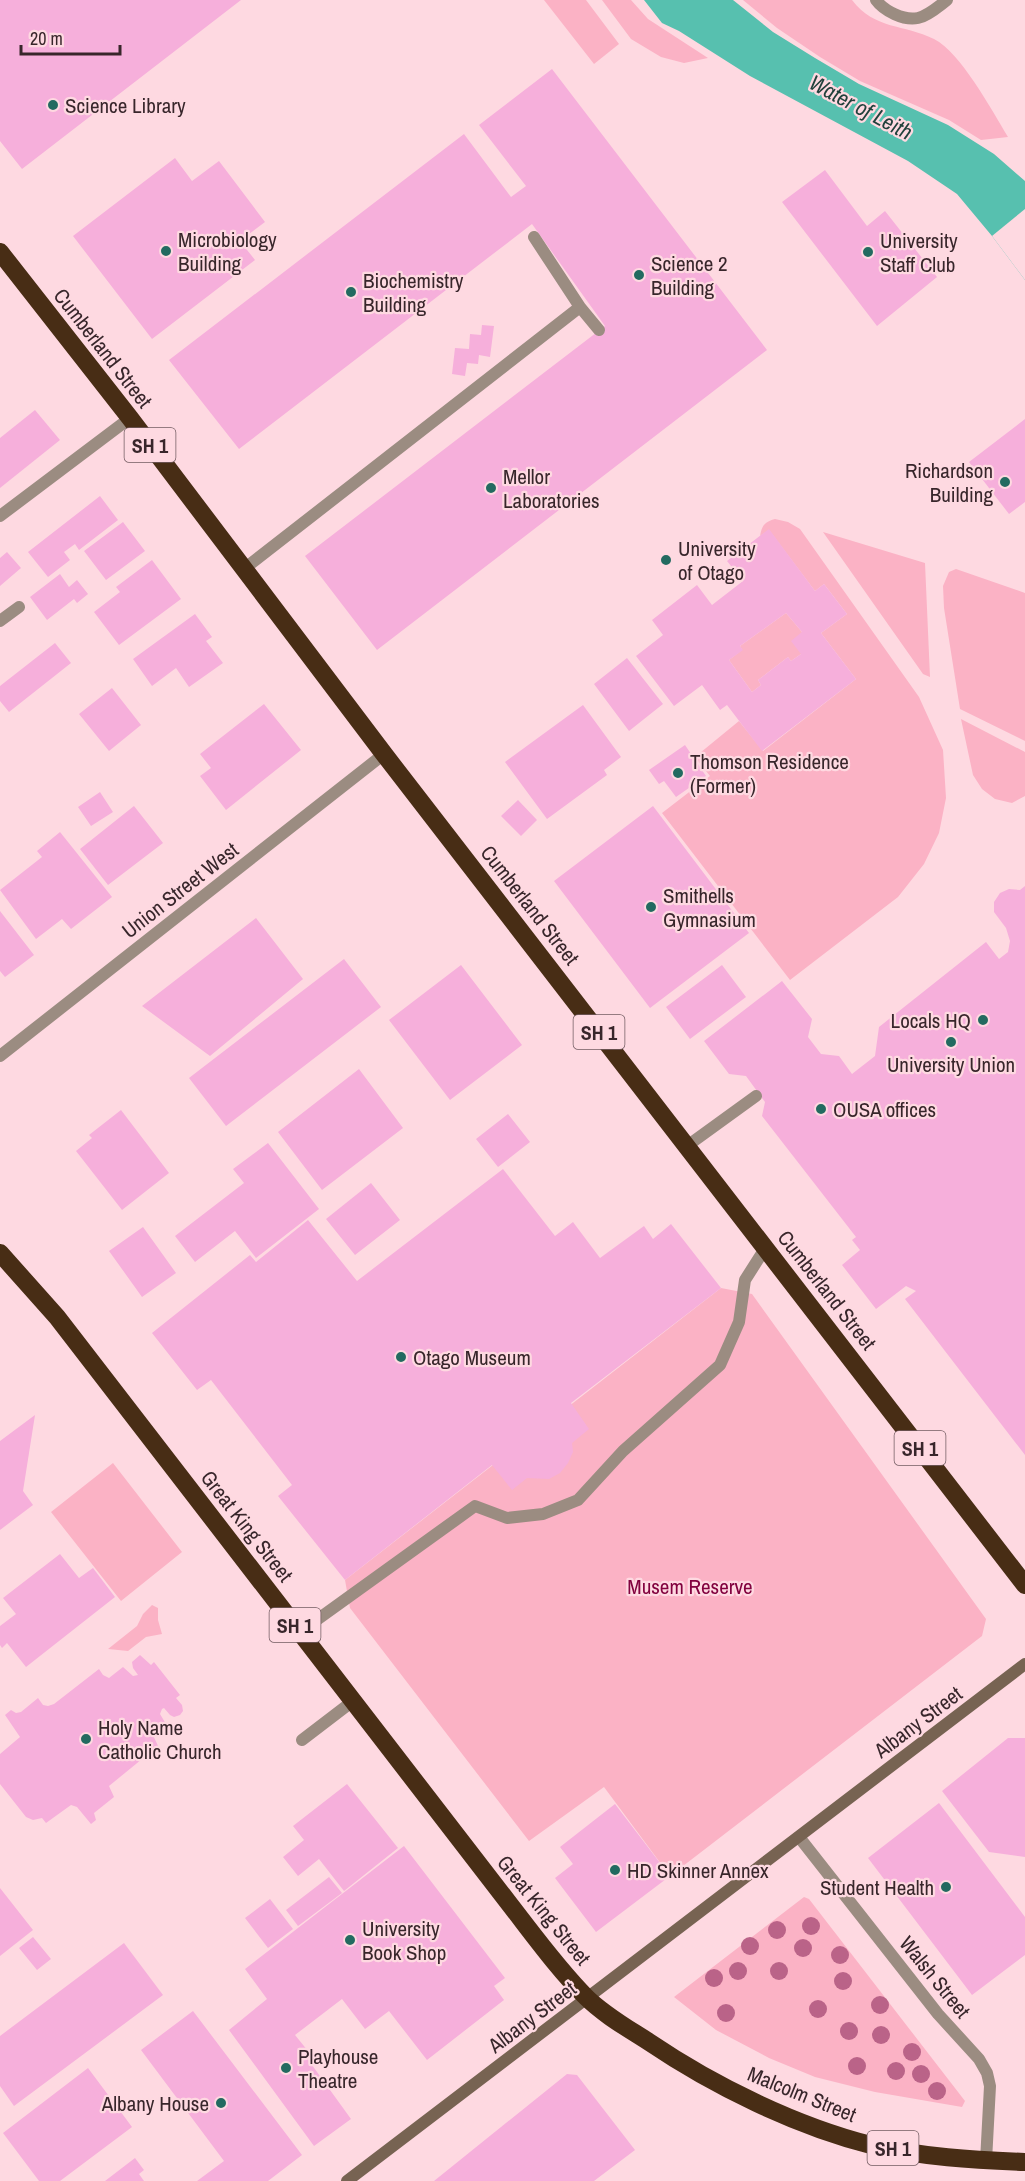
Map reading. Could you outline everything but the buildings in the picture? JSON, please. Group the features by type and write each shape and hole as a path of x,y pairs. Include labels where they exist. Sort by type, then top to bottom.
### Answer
{"highway":[{"name":"Cumberland Street","path":"0,252 130,418 384,754 1025,1585"},
{"name":"Great King Street","path":"0,1253 57,1317 511,1906 588,1999"},
{"name":"Malcolm Street","path":"588,1999 687,2067 768,2107 817,2127 872,2145 932,2155 986,2161 1025,2162"}],"street":[{"path":"876,0 881,7 901,16 918,18 947,0"},
{"path":"534,237 580,307 599,330"},
{"path":"244,569 580,307"},
{"path":"0,516 130,418"},
{"path":"0,621 19,607"},
{"name":"Union Street West","path":"0,1056 384,754"},
{"path":"687,1146 756,1096"},
{"path":"300,1632 475,1506 507,1518 543,1514 578,1500 623,1451 720,1365 739,1322 745,1280 765,1247"},
{"name":"Albany Street","path":"347,2181 1025,1664"},
{"path":"302,1740 353,1701"},
{"name":"Walsh Street","path":"799,1837 938,2014 979,2059 987,2073 990,2086 986,2161"}],"green space":[{"path":"544,0 586,0 619,44 594,64"},
{"path":"602,0 631,0 648,19 708,58 684,63 661,57 631,39"},
{"path":"743,0 852,0 861,10 880,22 934,39 955,56 965,69 1008,137 981,140 949,120 860,81 777,28"},
{"path":"775,519 788,522 800,529 919,697 943,750 946,798 939,833 924,864 898,897 790,980 662,813 710,776 695,757 739,721 763,751 856,679 821,633 847,614 824,584 815,591 769,530 760,536 764,525"},
{"path":"823,532 925,563 930,677 923,674"},
{"path":"956,569 1025,593 1025,741 960,709 944,608 943,586 949,572"},
{"path":"786,613 802,632 801,654 791,661 788,657 758,680 761,685 752,692 729,660 742,650 740,646"},
{"path":"961,719 1025,752 1025,796 1012,803 995,799 982,789 973,775"},
{"name":"Musem Reserve","path":"721,1288 752,1294 986,1619 982,1636 670,1876 604,1787 529,1841 350,1608 345,1580"},
{"path":"113,1463 182,1552 121,1601 51,1512"},
{"path":"152,1605 158,1608 158,1620 162,1634 146,1637 128,1651 108,1649 137,1626 143,1614"},
{"path":"804,1897 809,1899 965,2101 962,2107 875,2092 815,2077 769,2058 716,2030 674,1997"}],"water":[{"name":"Water of Leith","path":"644,0 733,0 773,32 859,84 948,125 994,154 1025,181 1025,280 957,194 908,161 750,76 679,31 662,23"}],"pier":[{"path":"1025,209 1025,280 992,236"}],"place":[{"name":"Science Library","path":"53,105"},
{"name":"Microbiology Building","path":"166,251"},
{"name":"University Staff Club","path":"868,252"},
{"name":"Science 2 Building","path":"639,275"},
{"name":"Biochemistry Building","path":"351,292"},
{"name":"Richardson Building","path":"1005,482"},
{"name":"Mellor Laboratories","path":"491,488"},
{"name":"University of Otago","path":"666,560"},
{"name":"Thomson Residence (Former)","path":"678,773"},
{"name":"Smithells Gymnasium","path":"651,907"},
{"name":"Locals HQ","path":"983,1020"},
{"name":"University Union","path":"951,1042"},
{"name":"OUSA offices","path":"821,1109"},
{"name":"Otago Museum","path":"401,1357"},
{"name":"Holy Name Catholic Church","path":"86,1739"},
{"name":"HD Skinner Annex","path":"615,1870"},
{"name":"Student Health","path":"946,1887"},
{"name":"University Book Shop","path":"350,1940"},
{"name":"Playhouse Theatre","path":"286,2068"},
{"name":"Albany House","path":"221,2103"}]}
